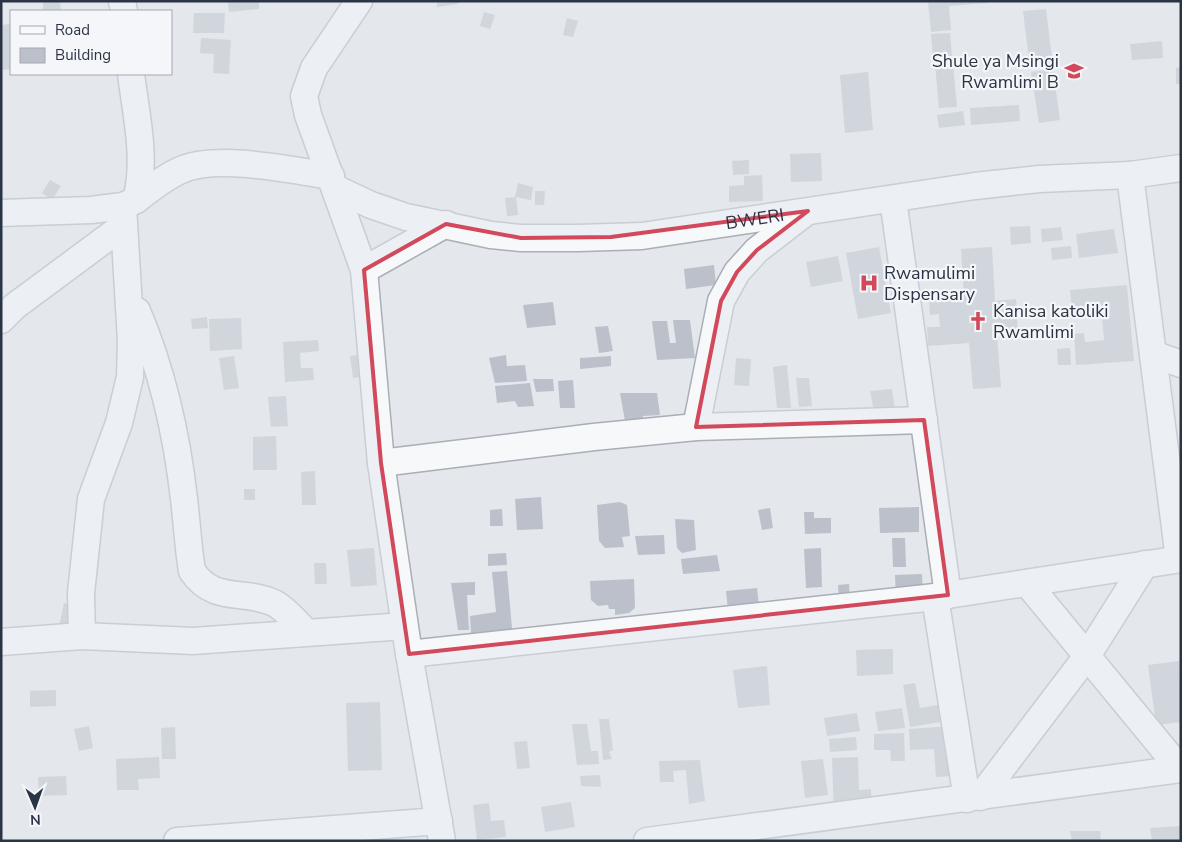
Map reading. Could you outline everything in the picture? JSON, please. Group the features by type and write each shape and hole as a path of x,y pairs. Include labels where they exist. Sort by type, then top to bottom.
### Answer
{"street":[{"path":"177,841 441,831 408,654 381,463 364,270 308,115 304,96 314,68 359,1"},
{"path":"82,636 82,593 91,499 119,423 130,377 131,341 128,293 127,210 140,184 141,165 131,75"},
{"name":"BWERI","path":"6,308 127,210 182,169 206,164 238,164 333,182 371,205 406,217 491,235 522,238 642,236 893,199 1039,180 1130,175 1181,168"},
{"path":"408,654 941,596 1180,559 1130,175"},
{"path":"893,199 924,420 941,596 973,798"},
{"path":"1,213 127,210"},
{"path":"696,427 721,301 737,272 757,250 808,211"},
{"path":"364,270 446,224"},
{"path":"128,293 147,334 164,392 184,498 192,571 199,581 208,587 226,594 274,603 306,632"},
{"path":"1153,354 1181,364"},
{"path":"1158,391 1181,374"},
{"path":"381,463 594,437 696,427 924,420"},
{"path":"973,798 1088,656 1146,564"},
{"path":"1027,583 1180,769"},
{"path":"1,642 82,636 192,641 404,626"},
{"path":"656,840 1180,769"}],"highlighted area":[{"path":"808,211 757,250 737,272 721,301 696,427 924,420 948,595 409,654 381,463 364,270 446,224 521,238 611,237"}],"building":[{"path":"43,1 60,1 61,10 43,10"},
{"path":"228,1 259,1 259,9 229,12"},
{"path":"437,1 458,1 458,4 437,7"},
{"path":"928,1 988,1 988,3 949,6 951,30 931,32"},
{"path":"1046,9 1053,66 1030,69 1023,11"},
{"path":"484,12 495,15 490,29 480,26"},
{"path":"194,13 225,13 224,33 193,33"},
{"path":"567,18 578,21 573,37 563,35"},
{"path":"10,24 10,69 1,70 1,25"},
{"path":"950,33 952,56 933,58 931,34"},
{"path":"201,38 231,40 229,74 213,73 214,54 200,53"},
{"path":"1162,41 1163,58 1132,60 1130,44"},
{"path":"953,64 957,107 939,108 935,65"},
{"path":"1181,67 1181,84 1176,84 1176,68"},
{"path":"1053,69 1060,120 1039,123 1031,72"},
{"path":"868,72 873,130 845,133 840,75"},
{"path":"1019,105 1020,121 971,125 970,108"},
{"path":"963,111 965,125 939,128 937,115"},
{"path":"821,153 822,181 791,182 790,154"},
{"path":"749,160 749,174 733,175 732,161"},
{"path":"762,175 763,201 729,202 729,186 744,185 744,176"},
{"path":"50,180 61,186 52,200 42,193"},
{"path":"518,183 533,187 531,200 515,197"},
{"path":"535,191 545,191 544,205 535,205"},
{"path":"516,197 518,215 507,216 505,198"},
{"path":"1030,226 1031,243 1011,245 1010,227"},
{"path":"1061,227 1063,240 1042,242 1041,229"},
{"path":"1114,229 1118,253 1079,258 1076,234"},
{"path":"1071,246 1072,258 1052,260 1051,248"},
{"name":"Rwamulimi Dispensary","path":"879,247 891,313 858,319 846,253"},
{"name":"Kanisa katoliki Rwamlimi","path":"992,247 995,301 1016,299 1018,333 997,335 1001,387 973,389 969,343 928,346 927,327 940,327 939,314 930,315 929,299 964,297 961,249"},
{"path":"838,256 843,281 811,287 806,262"},
{"path":"714,265 716,285 686,289 684,269"},
{"path":"1127,285 1134,361 1076,365 1074,334 1084,333 1085,342 1104,340 1101,305 1084,307 1085,316 1073,317 1070,290"},
{"path":"553,302 556,325 527,328 523,305"},
{"path":"207,317 208,328 192,329 191,319"},
{"path":"241,318 242,349 210,351 209,319"},
{"path":"673,320 690,320 695,358 657,360 652,321 667,321 670,343 676,343"},
{"path":"608,326 613,351 599,353 595,327"},
{"path":"318,340 319,351 300,353 301,368 313,368 314,380 285,382 283,342"},
{"path":"1070,348 1071,365 1058,365 1057,349"},
{"path":"364,354 367,376 353,378 350,356"},
{"path":"506,355 507,366 525,365 527,381 495,383 489,358"},
{"path":"234,356 239,388 224,390 219,358"},
{"path":"611,356 611,366 580,369 580,358"},
{"path":"736,358 751,359 749,386 734,385"},
{"path":"787,365 791,408 777,408 773,367"},
{"path":"796,378 809,378 812,406 799,407"},
{"path":"533,379 553,379 554,391 536,392"},
{"path":"573,380 575,408 560,408 558,381"},
{"path":"530,383 534,406 518,407 515,401 497,403 495,386"},
{"path":"892,389 895,410 874,412 870,391"},
{"path":"620,393 657,393 660,415 643,416 643,420 625,421"},
{"path":"286,396 288,426 271,427 268,397"},
{"path":"276,436 277,470 253,470 253,437"},
{"path":"315,471 316,505 302,505 301,472"},
{"path":"244,489 255,489 255,500 244,500"},
{"path":"541,497 543,529 517,530 515,499"},
{"path":"620,502 627,505 630,536 622,537 624,547 605,548 599,541 597,505"},
{"path":"919,507 919,532 880,533 879,508"},
{"path":"770,508 773,528 762,530 758,510"},
{"path":"502,509 503,526 490,526 490,510"},
{"path":"804,512 814,512 814,518 831,518 831,533 805,534"},
{"path":"675,519 694,520 696,550 682,553 677,548"},
{"path":"664,535 665,554 638,555 635,536"},
{"path":"892,538 905,538 906,567 893,567"},
{"path":"374,548 377,585 351,587 347,550"},
{"path":"821,548 822,587 806,588 804,549"},
{"path":"506,553 507,565 488,566 488,554"},
{"path":"717,555 720,571 683,574 681,559"},
{"path":"314,563 326,563 327,584 315,584"},
{"path":"507,571 513,640 471,635 470,616 496,612 492,572"},
{"path":"922,574 923,597 896,598 895,575"},
{"path":"634,579 635,608 629,613 615,615 615,609 609,609 608,605 598,606 591,600 590,581"},
{"path":"475,582 475,595 467,595 469,630 458,630 451,583"},
{"path":"849,584 850,600 839,601 838,585"},
{"path":"757,588 759,607 728,610 726,591"},
{"path":"64,603 77,606 72,630 59,627"},
{"path":"893,649 893,674 857,676 856,650"},
{"path":"1179,661 1181,722 1156,725 1148,665"},
{"path":"767,666 770,705 738,708 733,670"},
{"path":"915,683 920,708 944,704 947,721 910,727 903,685"},
{"path":"56,690 56,706 30,707 30,691"},
{"path":"380,702 382,770 348,771 346,703"},
{"path":"902,708 905,728 878,731 875,712"},
{"path":"857,713 860,731 827,736 824,718"},
{"path":"599,719 609,719 613,750 609,752 612,759 603,760"},
{"path":"572,724 587,724 591,751 598,751 599,764 577,765"},
{"path":"89,726 93,748 79,751 74,729"},
{"path":"950,726 953,776 936,777 934,749 910,750 909,729"},
{"path":"175,727 176,759 162,759 161,728"},
{"path":"904,733 905,761 891,761 890,750 874,750 874,734"},
{"path":"856,737 857,750 830,752 829,739"},
{"path":"527,741 530,768 517,769 514,742"},
{"path":"159,757 160,778 138,779 139,790 117,790 116,759"},
{"path":"858,757 859,790 871,789 872,817 834,818 832,758"},
{"path":"823,759 828,795 805,798 801,761"},
{"path":"700,760 705,801 689,804 686,770 673,771 674,782 660,782 659,761"},
{"path":"600,775 601,787 581,786 580,776"},
{"path":"66,776 67,795 39,796 38,777"},
{"path":"571,802 575,827 545,832 541,807"},
{"path":"489,803 491,821 504,820 506,837 477,840 473,805"},
{"path":"1181,826 1181,841 1152,841 1150,828"},
{"path":"1070,831 1100,831 1101,841 1072,841"}],"place":[{"name":"Shule ya Msingi Rwamlimi B","path":"1074,71"},
{"name":"Rwamulimi Dispensary","path":"869,283"},
{"name":"Kanisa katoliki Rwamlimi","path":"978,321"}]}
